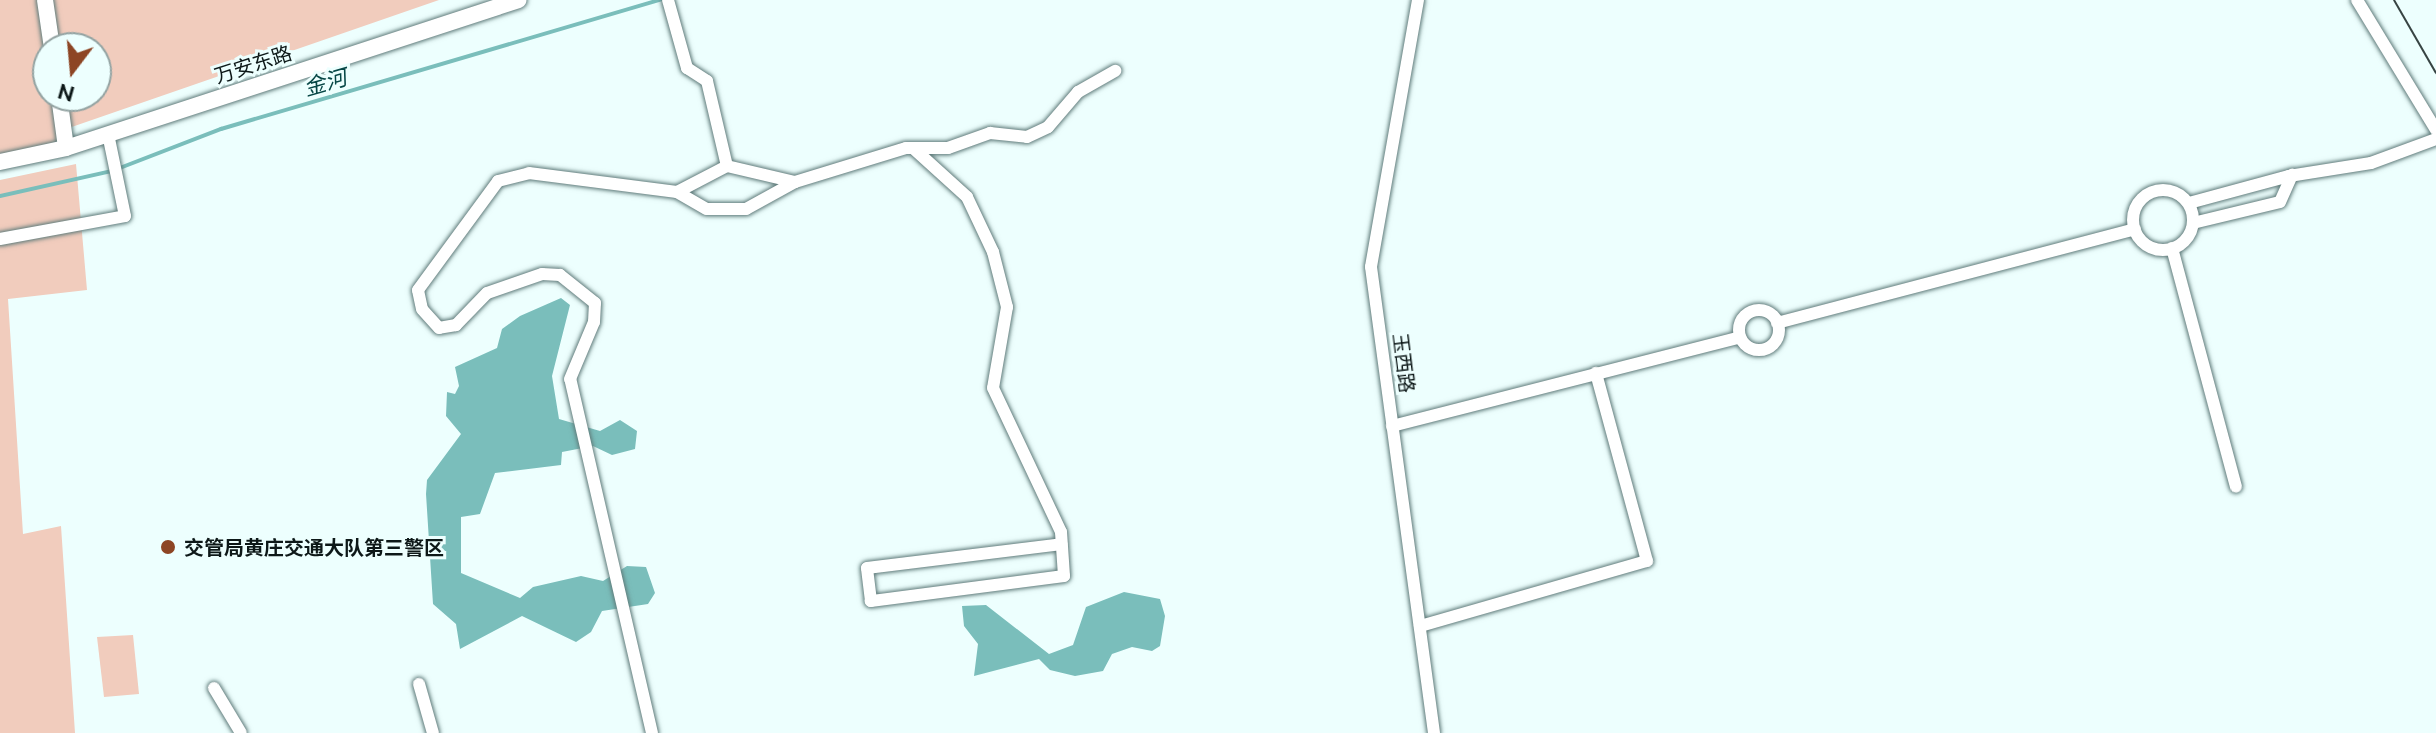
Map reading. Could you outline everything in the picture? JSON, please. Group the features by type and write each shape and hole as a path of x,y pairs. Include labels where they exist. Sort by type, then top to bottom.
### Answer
{"street":[{"path":"45,0 50,32"},
{"name":"万安东路","path":"0,162 66,148 518,0"},
{"path":"668,0 687,68 707,81 727,166"},
{"name":"玉西路","path":"1418,0 1371,267 1434,733"},
{"path":"2357,0 2436,130"},
{"path":"652,733 570,379 594,322 595,303 560,275 542,274 487,293 456,325 439,328 422,309 418,290 498,181 529,173 677,192 707,209 746,209 795,182 913,148 948,148 990,133 1027,137 1048,127 1078,92 1115,71"},
{"path":"61,112 66,148"},
{"path":"0,239 125,216 108,134"},
{"path":"2189,203 2193,223 2185,241 2172,248 2146,244 2135,229 2135,209 2147,194 2165,190 2189,203 2292,175 2371,163 2436,139"},
{"path":"913,148 967,197 993,252 1007,307 993,388 1062,544 1064,576 871,601 867,568 1062,544"},
{"path":"677,192 727,166 795,182"},
{"path":"2193,223 2280,202 2292,175"},
{"path":"1777,323 2135,229"},
{"path":"2172,248 2236,487"},
{"path":"1753,311 1765,311 1777,323 1777,338 1768,348 1755,349 1740,337 1743,319 1753,311"},
{"path":"1392,426 1740,337"},
{"path":"1420,626 1647,561 1596,373"},
{"path":"419,684 433,733"},
{"path":"214,688 241,733"}],"shaded area":[{"path":"0,0 439,0 63,130 56,143 0,156"},
{"path":"76,164 87,290 8,299 23,534 61,526 75,733 0,733 0,180"},
{"path":"133,635 139,694 104,697 97,637"}],"water":[{"path":"561,298 570,305 552,376 559,419 600,431 620,420 637,431 635,449 612,455 593,446 562,452 561,465 495,473 480,514 461,517 461,573 520,598 533,587 581,576 603,581 627,566 646,567 655,593 648,604 602,611 591,632 576,642 522,616 460,649 456,624 433,604 426,494 427,480 461,434 446,416 447,392 455,394 459,386 455,367 497,348 502,329 520,316"},
{"path":"1124,592 1160,599 1165,616 1160,646 1152,651 1132,647 1112,654 1103,671 1075,676 1050,670 1039,659 974,676 978,644 964,626 962,606 986,605 1049,654 1073,645 1086,607"}],"waterway":[{"name":"金河","path":"0,196 112,171 221,129 660,0"}],"tram line":[{"path":"2394,0 2436,73"}],"place":[{"name":"交管局黄庄交通大队第三警区","path":"168,547"}]}
